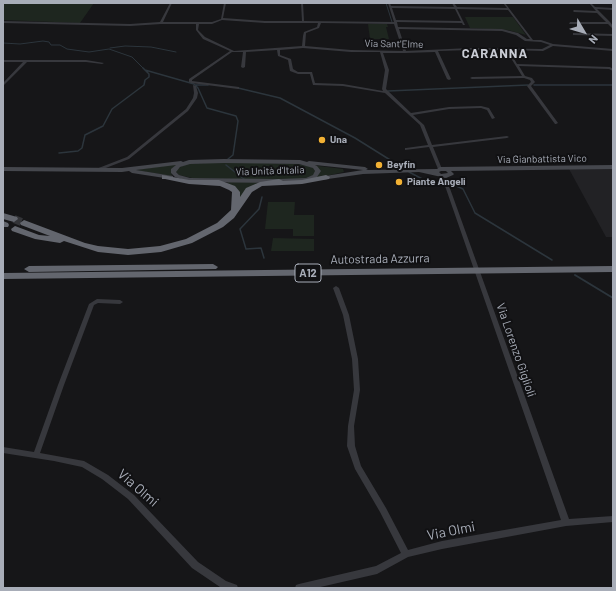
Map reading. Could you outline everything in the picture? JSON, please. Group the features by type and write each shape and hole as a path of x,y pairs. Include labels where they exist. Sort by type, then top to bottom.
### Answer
{"highway":[{"path":"165,177 184,181 222,184"},
{"path":"235,210 244,203 250,193 261,186 302,182 326,177"},
{"path":"210,181 232,188 236,192 235,210"},
{"path":"3,216 38,236 98,249 118,252 161,248 189,241 207,234 226,220 247,192 254,187 279,182"},
{"path":"24,223 74,243"},
{"name":"Autostrada Azzurra","path":"3,269 613,263"},
{"name":"Autostrada Azzurra","path":"3,276 613,269"},
{"path":"3,281 87,275"}],"main road":[{"name":"Via Unità d'Italia","path":"3,169 122,170 189,162 247,161 300,162 315,167 318,171 316,176 307,180 279,182 182,179 122,170"},
{"path":"182,179 174,174 173,170 178,166 189,162"},
{"path":"300,162 383,171"},
{"name":"Via Gianbattista Vico","path":"383,171 419,170 443,172 471,169 613,167"},
{"path":"307,180 383,171"}],"street":[{"path":"161,23 171,3"},
{"path":"222,20 225,3"},
{"path":"302,3 303,22"},
{"path":"389,3 405,52"},
{"path":"453,3 468,29"},
{"path":"504,3 532,40"},
{"path":"590,3 613,28"},
{"path":"391,7 509,8"},
{"path":"596,8 613,9"},
{"path":"574,12 599,12"},
{"path":"3,22 102,25 212,23 222,20 303,22 463,22"},
{"path":"303,47 304,36 306,33 318,28 320,22"},
{"path":"198,23 197,30 204,38 233,52"},
{"path":"570,23 609,23"},
{"path":"398,28 508,31 517,34 526,40 553,45 613,50"},
{"path":"574,34 613,35"},
{"name":"Via Sant'Elme","path":"233,52 303,47 381,52 543,50 553,45"},
{"path":"278,49 280,55 290,60 291,70 298,73 311,73 314,84 343,85 386,92 384,89 387,70 381,52"},
{"path":"507,50 524,77"},
{"path":"243,67 246,51"},
{"path":"436,51 449,79"},
{"path":"233,52 190,80 191,82 238,88"},
{"path":"3,61 86,61 102,63"},
{"path":"3,85 26,61"},
{"path":"517,65 610,68 613,70"},
{"path":"472,78 524,77 531,79 533,82 529,86 556,123"},
{"path":"97,170 105,165 119,162 128,158 187,110 196,98 194,86"},
{"name":"Via Lorenzo Giglioli","path":"386,92 412,114 422,125 430,147 443,172 566,524"},
{"path":"412,114 449,108 481,107 488,109 493,118"},
{"path":"406,149 507,137"},
{"path":"336,288 346,315 355,359 357,390 351,426 351,446 358,467 406,554"},
{"path":"36,455 60,385 92,304 97,301 120,302"},
{"name":"Via Olmi","path":"3,450 84,464 105,477 131,497 196,565 223,584 234,588"},
{"name":"Via Olmi","path":"299,588 377,570 406,554 442,545 566,524 613,519"}],"shaded area":[{"path":"3,3 94,3 80,23 3,20"},
{"path":"465,17 513,17 526,35 508,30 470,28"},
{"path":"368,24 387,24 388,27 386,27 389,39 370,39"},
{"path":"223,162 298,164 312,167 316,171 314,175 306,179 275,180 192,178 179,175 175,171 176,169 187,164"},
{"path":"177,164 171,171 172,176 135,170"},
{"path":"311,165 343,169 344,172 312,179 318,175"},
{"path":"613,168 613,237 606,237 569,169"},
{"path":"228,182 257,183 240,198 227,184"},
{"path":"268,202 295,202 294,215 314,215 314,236 293,236 293,229 265,229"},
{"path":"273,238 314,239 314,251 271,251"}],"waterway":[{"path":"386,3 392,22"},
{"path":"3,43 20,44 43,41 49,42 51,45 60,45 67,49 89,52 109,49 132,57 145,70"},
{"path":"110,48 125,46 151,47 176,52"},
{"path":"59,153 78,151 82,148 85,135 103,126 112,109 144,85 145,80 149,77 149,74 145,70"},
{"path":"145,70 195,85"},
{"path":"195,85 208,85"},
{"path":"195,85 198,88 207,108 236,116 238,121 233,155 228,159"},
{"path":"388,91 528,85"},
{"path":"534,85 613,85"},
{"path":"238,88 280,98 355,138 403,168"},
{"path":"226,165 244,179"},
{"path":"409,172 430,183 441,184"},
{"path":"452,184 463,189 475,213 552,260"},
{"path":"262,197 259,209 240,229 246,249 261,248 264,258"},
{"path":"575,275 613,298"}],"tunnel":[{"path":"14,219 24,223"}],"place":[{"name":"Una","path":"322,140"},
{"name":"Beyfin","path":"379,165"},
{"name":"Piante Angeli","path":"399,182"}],"district":[{"name":"CARANNA","path":"495,54"}]}
